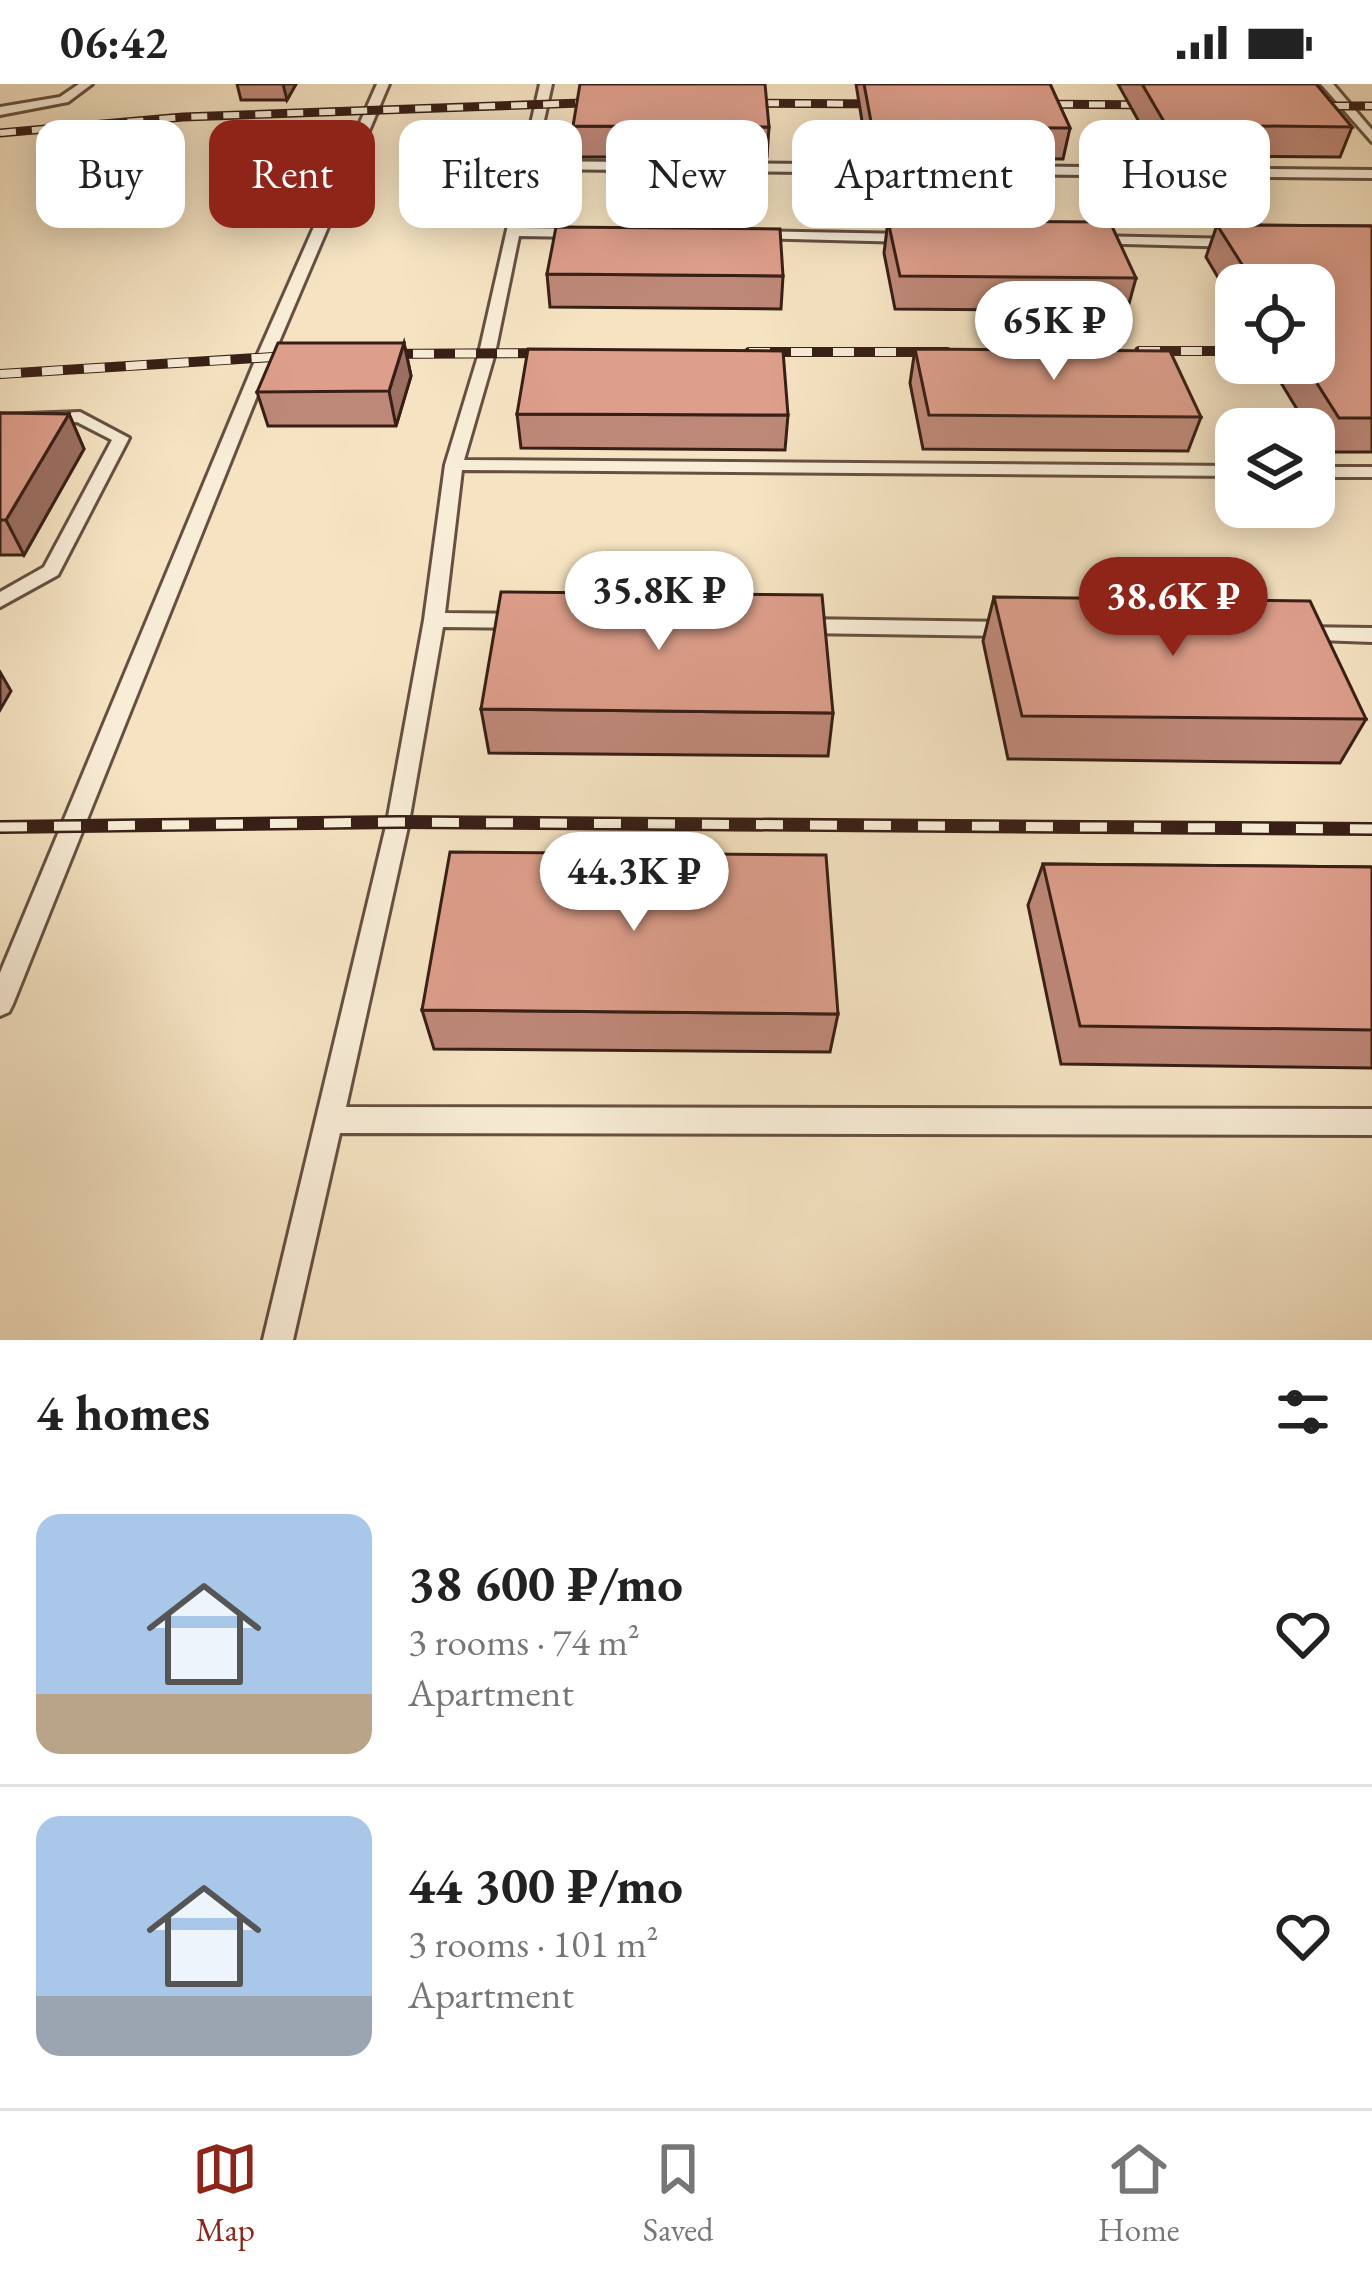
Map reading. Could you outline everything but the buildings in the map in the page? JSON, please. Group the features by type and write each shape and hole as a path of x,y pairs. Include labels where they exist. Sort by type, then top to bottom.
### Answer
{"lane":[{"path":"0,110 64,100 86,84"},
{"path":"0,1004 265,356 383,84"},
{"path":"538,120 546,84"},
{"path":"1327,84 1372,138"},
{"path":"582,166 1372,174"},
{"path":"278,1340 398,822 434,620 454,465 487,353 515,228"},
{"path":"514,232 586,233"},
{"path":"729,235 919,238"},
{"path":"1062,240 1253,243"},
{"path":"0,420 80,417 121,438 51,571 0,600"},
{"path":"454,465 1215,471"},
{"path":"1335,472 1372,472"},
{"path":"434,620 551,622"},
{"path":"786,626 1020,629"},
{"path":"1278,633 1372,635"},
{"path":"327,1120 1372,1122"}],"railway":[{"path":"0,133 183,117 611,102"},
{"path":"731,103 893,104"},
{"path":"1025,104 1163,105"},
{"path":"1301,106 1372,106"},
{"path":"1139,351 1215,351"},
{"path":"749,352 947,352"},
{"path":"371,354 557,353"},
{"path":"0,374 305,355"},
{"path":"0,827 398,822 1372,829"}]}
